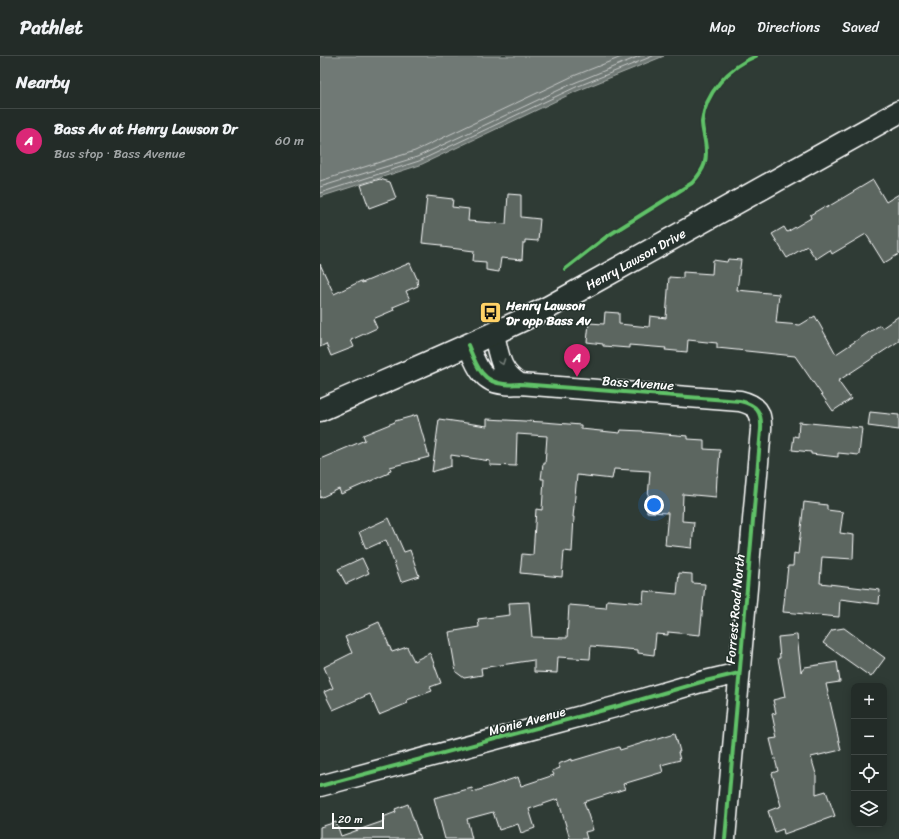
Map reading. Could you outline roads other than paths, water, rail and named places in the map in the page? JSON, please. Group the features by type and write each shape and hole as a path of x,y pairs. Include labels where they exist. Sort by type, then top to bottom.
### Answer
{"main road":[{"name":"Henry Lawson Drive","path":"320,410 468,346 549,306 899,112"}],"street":[{"path":"494,334 503,367 512,379 520,384"},
{"name":"Bass Avenue","path":"468,346 479,370 486,377 495,382 740,402 749,404 756,408 762,421 761,429"},
{"name":"Forrest Road North","path":"725,839 761,429"},
{"name":"Monie Avenue","path":"320,786 615,708 701,682 739,673"}],"water":[{"path":"320,56 664,56 577,91 420,165 320,197"}],"place":[{"name":"Henry Lawson Dr opp Bass Av","path":"491,312"},
{"name":"Bass Av at Henry Lawson Dr","path":"577,377"}]}
